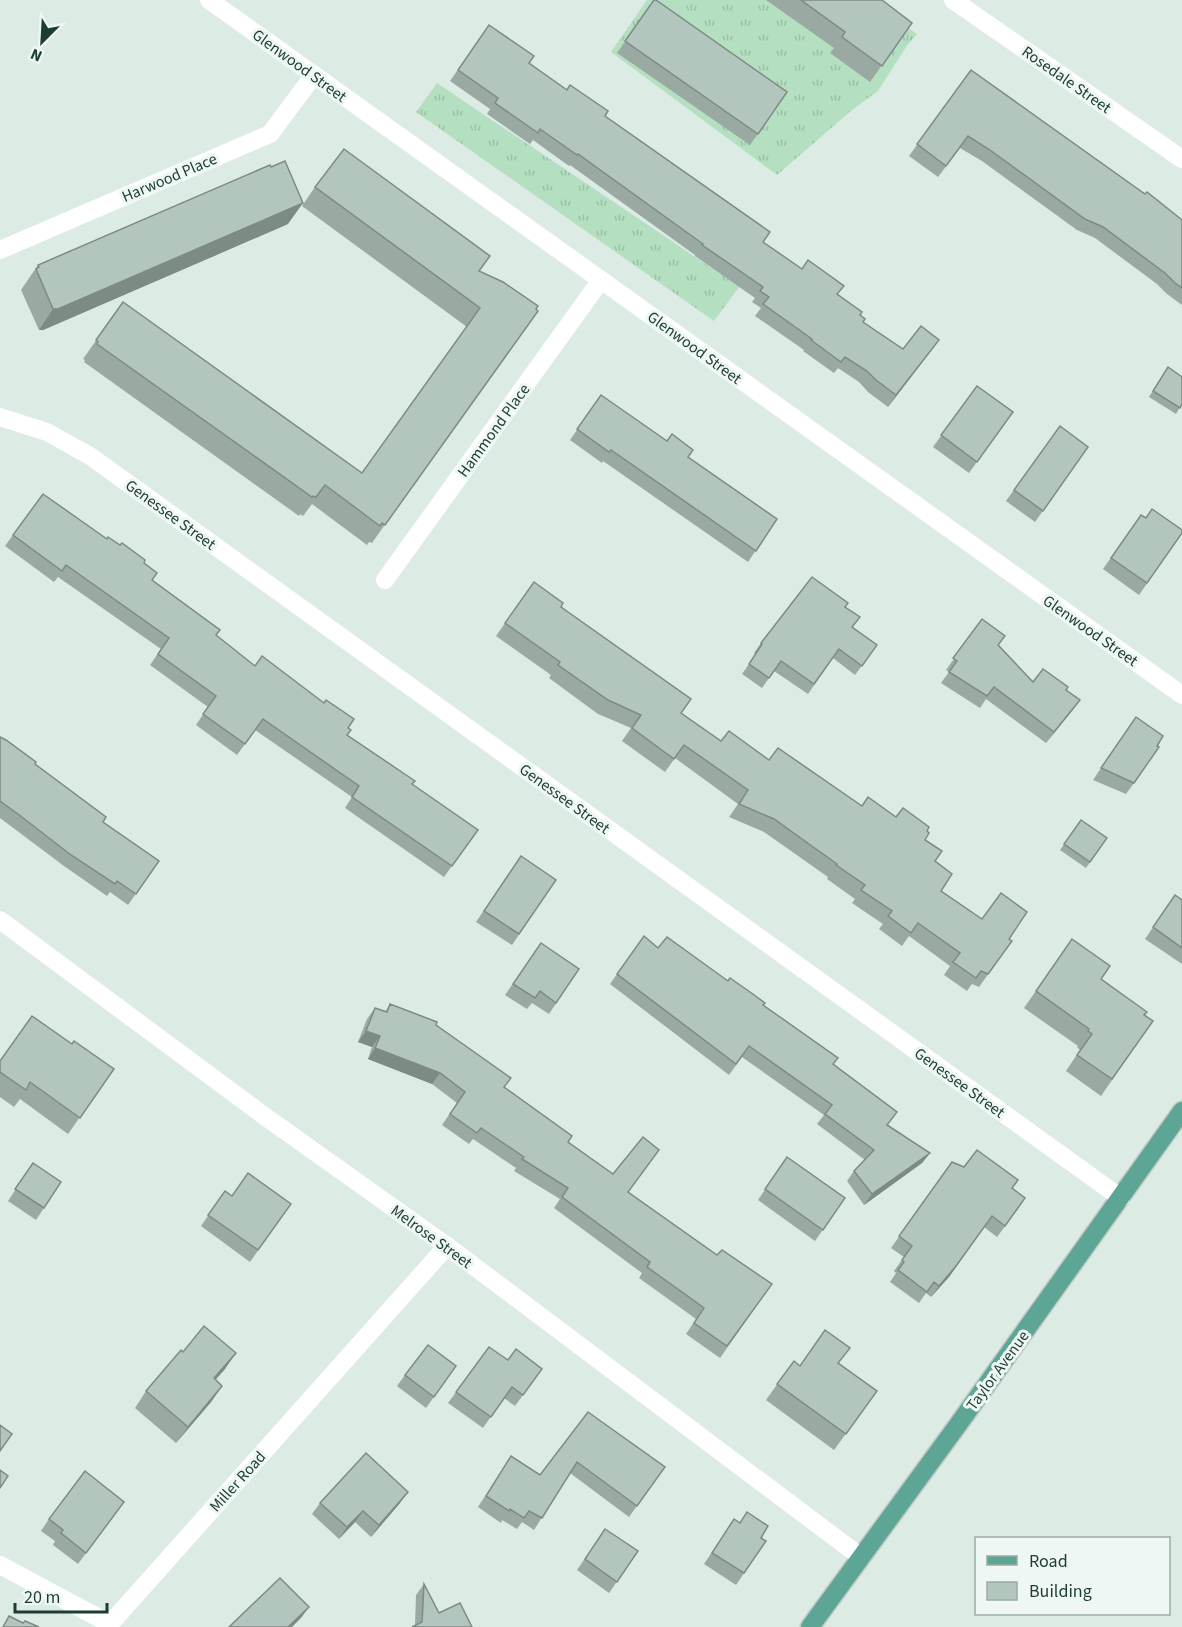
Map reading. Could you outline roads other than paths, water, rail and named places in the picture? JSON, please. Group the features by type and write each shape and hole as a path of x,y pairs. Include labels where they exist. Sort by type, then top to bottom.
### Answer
{"main road":[{"name":"Taylor Avenue","path":"810,1627 1182,1111"}],"street":[{"name":"Glenwood Street","path":"209,0 1182,694"},
{"name":"Rosedale Street","path":"953,0 1182,159"},
{"name":"Harwood Place","path":"0,250 270,134 314,75"},
{"name":"Hammond Place","path":"385,580 601,280"},
{"name":"Genessee Street","path":"0,417 47,432 90,456 1121,1198"},
{"name":"Melrose Street","path":"0,920 263,1115 447,1246 861,1557"},
{"name":"Miller Road","path":"0,1565 110,1624 447,1246"}]}
